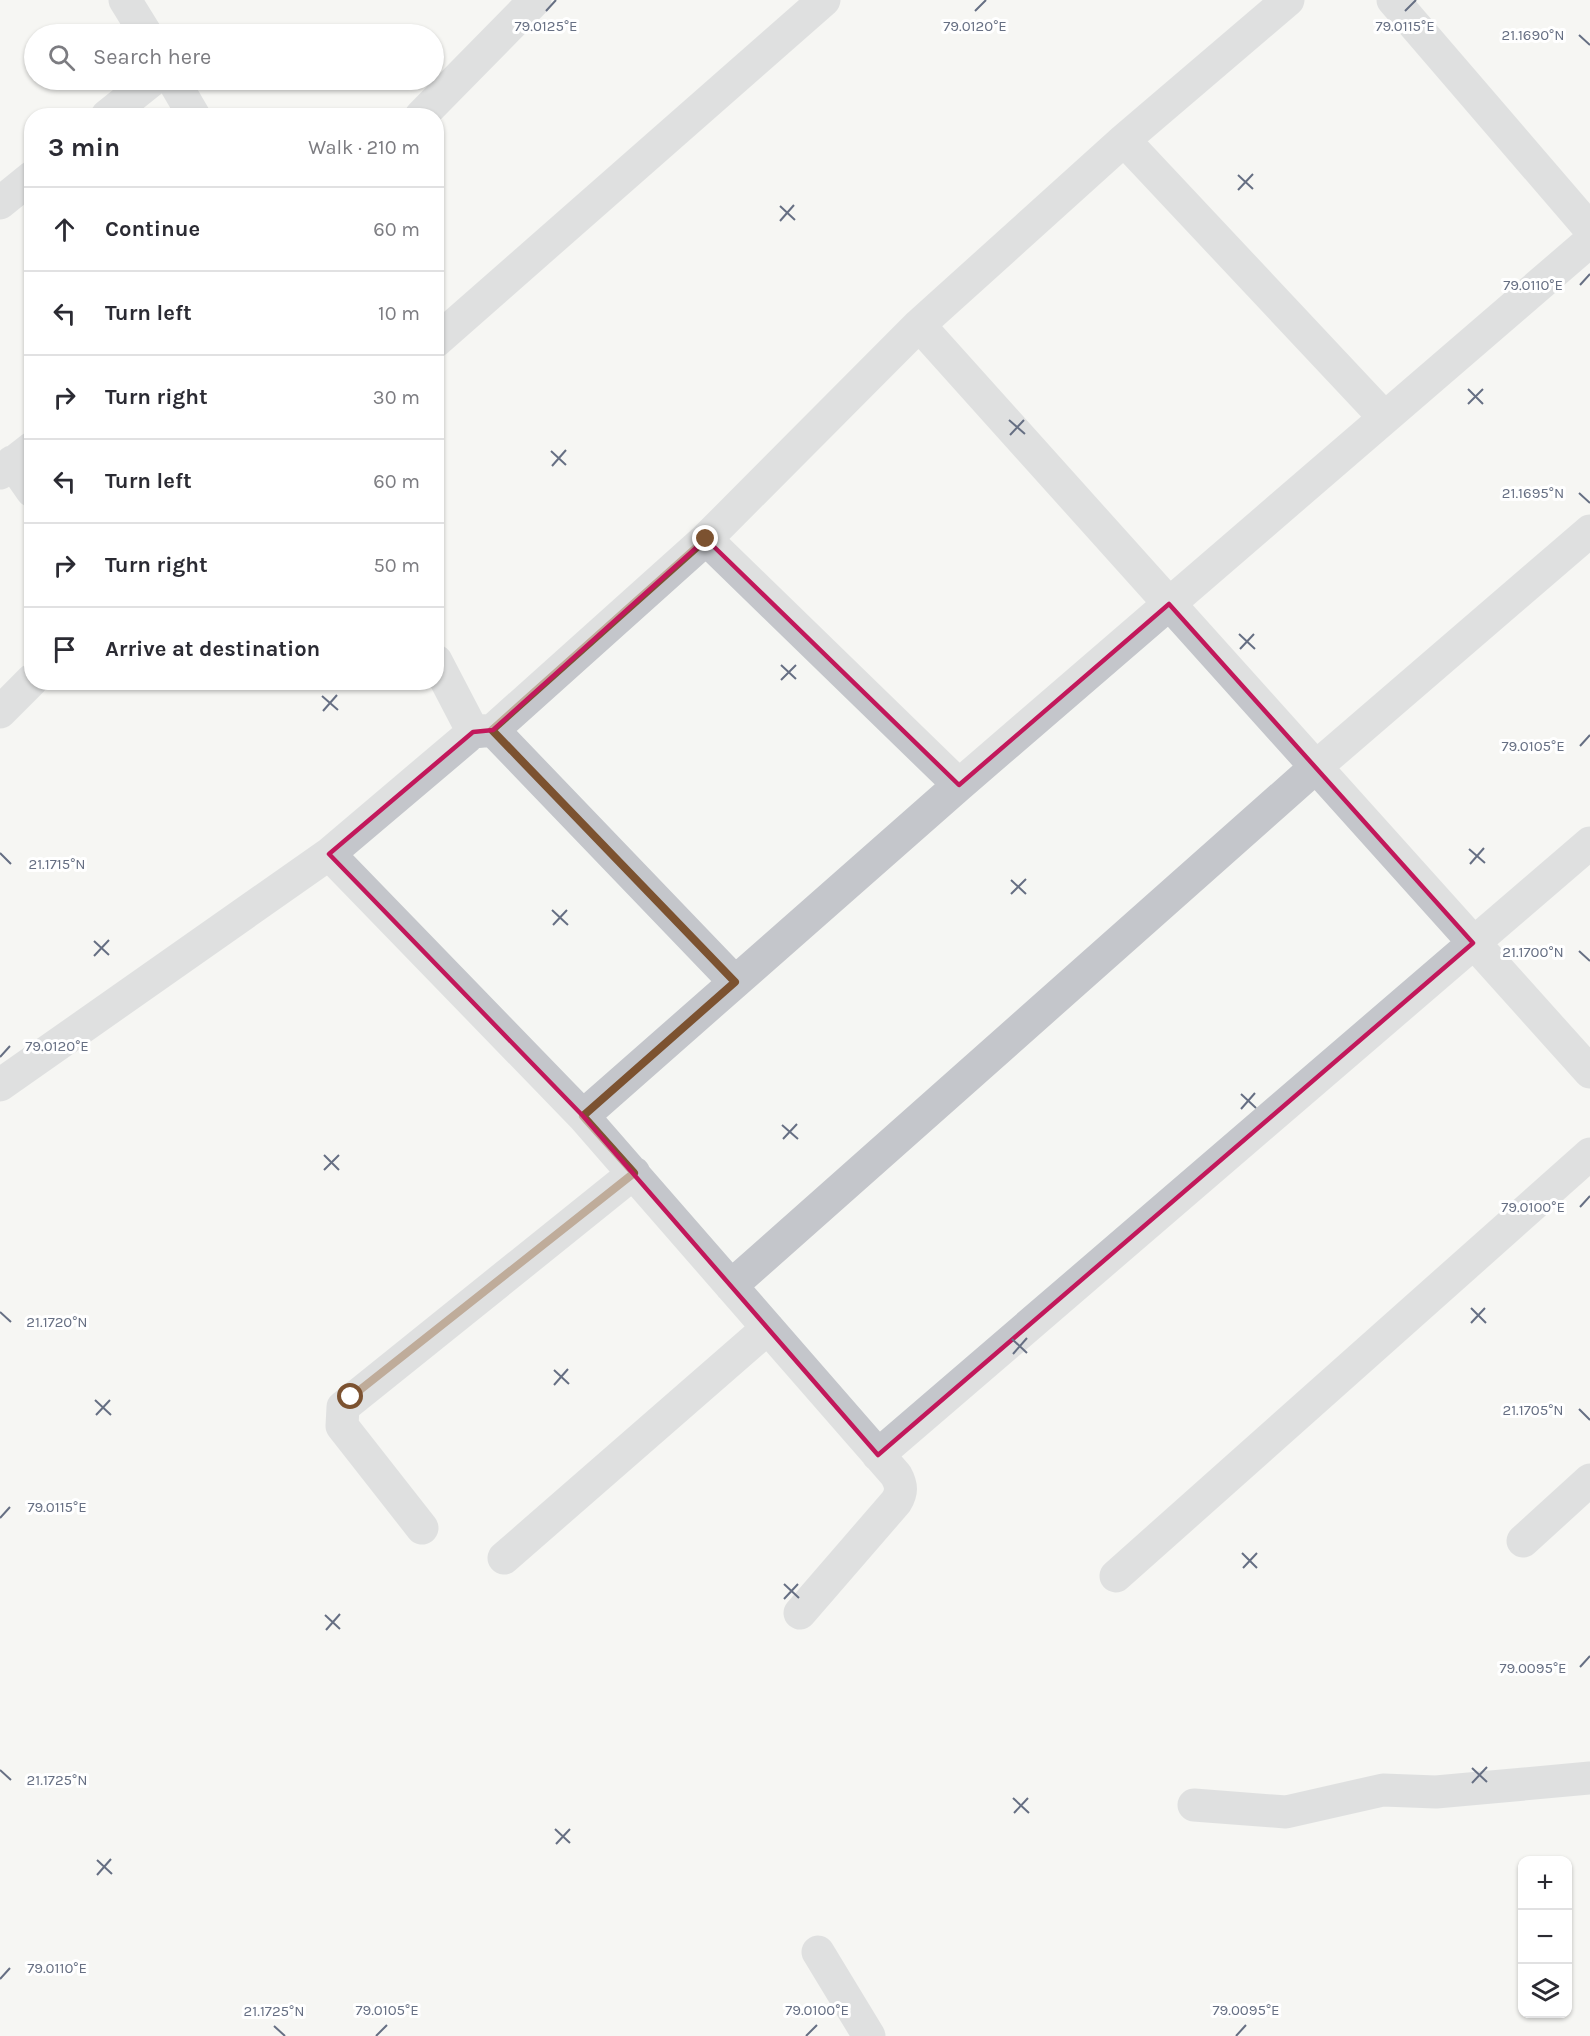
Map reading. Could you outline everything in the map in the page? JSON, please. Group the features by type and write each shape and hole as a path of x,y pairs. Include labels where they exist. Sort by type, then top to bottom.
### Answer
{"street":[{"path":"125,0 140,24"},
{"path":"429,108 535,0"},
{"path":"444,334 824,0"},
{"path":"0,1085 329,854 483,731 706,539 919,325 1124,140 1288,0"},
{"path":"1393,0 1590,229"},
{"path":"117,108 140,90"},
{"path":"179,90 189,108"},
{"path":"1124,140 1384,417"},
{"path":"0,203 24,184"},
{"path":"583,1116 958,785 1590,241"},
{"path":"919,325 1590,1072"},
{"path":"15,461 24,476"},
{"path":"731,1286 1317,766 1590,531"},
{"path":"706,539 958,785"},
{"path":"444,673 483,731 735,982"},
{"path":"0,712 24,688"},
{"path":"878,1455 1590,843"},
{"path":"329,854 583,1116 896,1475 901,1485 901,1494 800,1613"},
{"path":"1116,1576 1590,1154"},
{"path":"422,1528 342,1426 343,1407 634,1173"},
{"path":"504,1558 768,1328"},
{"path":"1523,1541 1590,1480"},
{"path":"1194,1805 1286,1812 1383,1790 1436,1792 1590,1778"},
{"path":"818,1952 869,2036"}],"highlighted area":[{"path":"706,539 959,785 1169,604 1473,943 878,1455 583,1116 329,854 473,732 493,730"}],"route":[{"path":"351,1397 634,1173 583,1116 735,982 492,730 706,539"}]}
